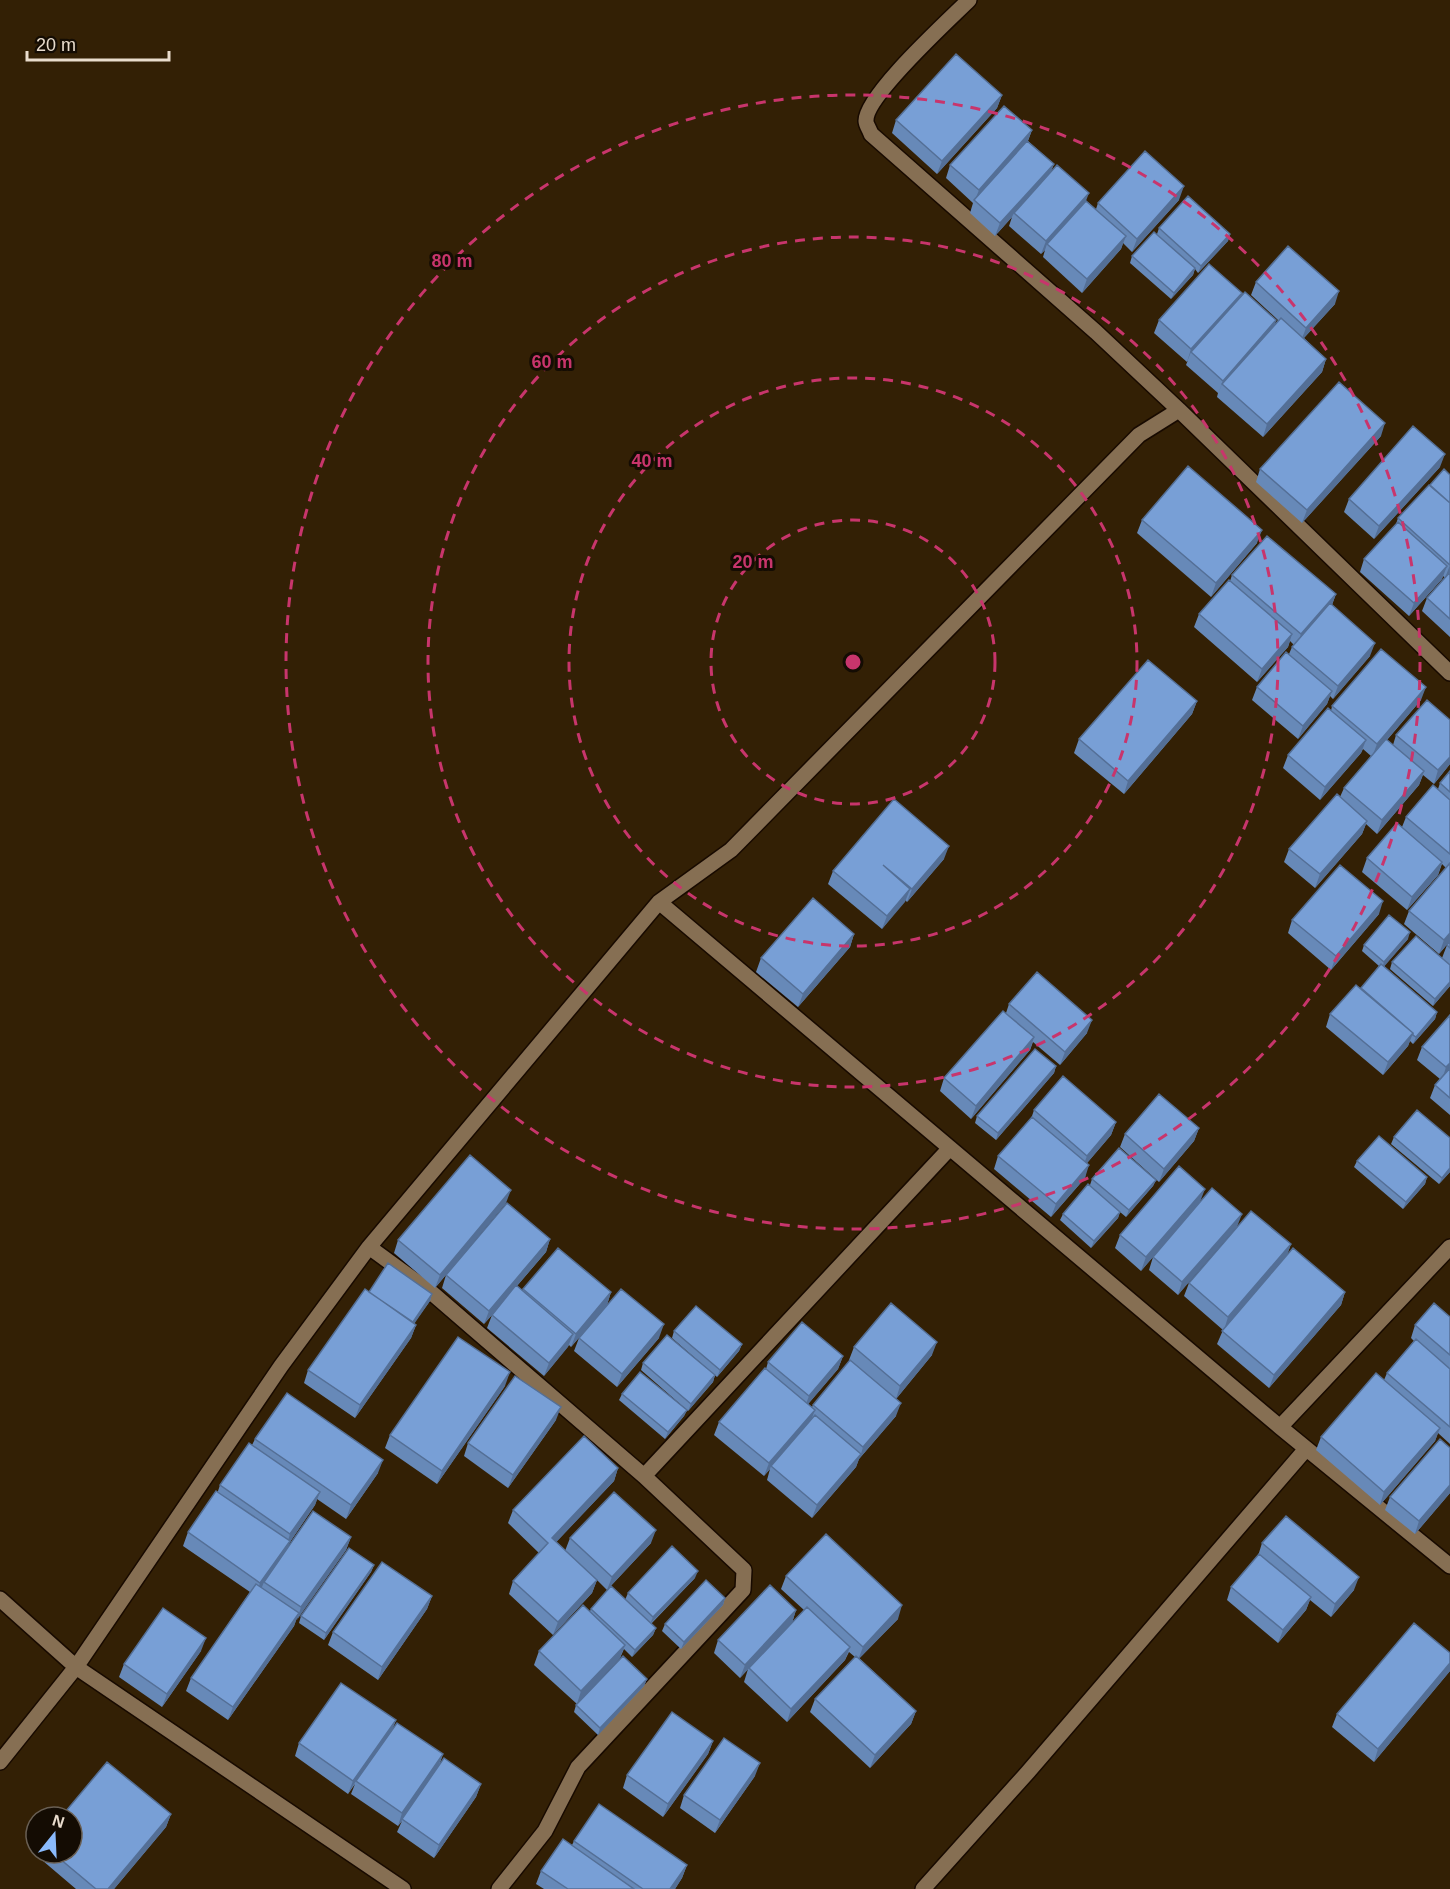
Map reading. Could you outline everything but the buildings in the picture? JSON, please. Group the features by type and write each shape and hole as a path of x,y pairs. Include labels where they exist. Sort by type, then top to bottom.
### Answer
{"street":[{"path":"969,0 886,86 869,109 866,121 871,134 1096,332 1450,673"},
{"path":"0,1761 76,1667 281,1366 369,1247 659,902 731,850 1139,435 1179,410"},
{"path":"659,902 1306,1449 1450,1566"},
{"path":"644,1476 950,1148"},
{"path":"369,1247 432,1293 644,1476 744,1570 743,1590 578,1767 545,1831 499,1889"},
{"path":"1280,1427 1450,1247"},
{"path":"923,1889 1028,1772 1306,1449"},
{"path":"0,1599 76,1667 403,1889"}]}
